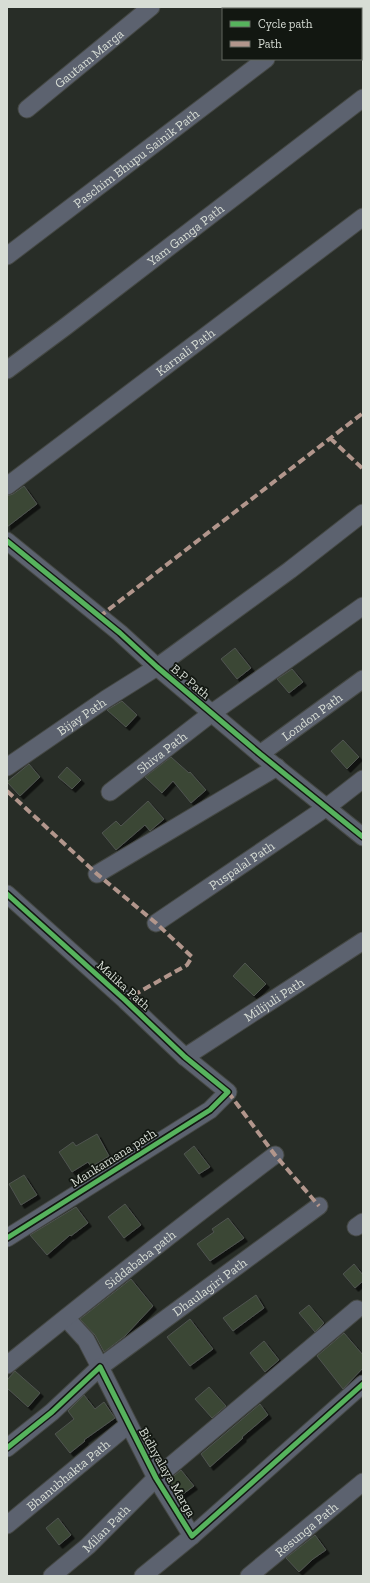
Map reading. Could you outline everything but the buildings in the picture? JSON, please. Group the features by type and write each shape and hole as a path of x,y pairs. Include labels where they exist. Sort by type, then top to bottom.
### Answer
{"street":[{"name":"Gautam Marga","path":"27,109 151,7"},
{"name":"Paschim Bhupu Sainik Path","path":"7,256 265,60"},
{"name":"Yam Ganga Path","path":"7,370 363,98"},
{"name":"Karnali Path","path":"7,486 363,217"},
{"name":"Bijay Path","path":"7,767 106,699 156,667 290,570 363,513"},
{"name":"B.P Path","path":"7,541 120,634 156,667 260,754 363,837"},
{"name":"Shiva Path","path":"110,792 212,713 363,606"},
{"name":"London Path","path":"260,754 363,679"},
{"path":"97,874 277,767"},
{"name":"Puspalal Path","path":"156,923 327,807 363,779"},
{"name":"Malika Path","path":"7,894 125,1000 185,1057 228,1092"},
{"name":"Milijuli Path","path":"185,1057 363,941"},
{"name":"Mankamana path","path":"7,1238 210,1110 228,1092"},
{"name":"Siddababa path","path":"7,1365 202,1209 275,1155"},
{"name":"Dhaulagiri Path","path":"100,1368 319,1206"},
{"name":"Milan Path","path":"52,1576 88,1546 156,1478 356,1310"},
{"name":"Bidhyalaya Marga","path":"66,1318 86,1340 156,1478 192,1536"},
{"path":"7,1448 52,1412 100,1368"},
{"name":"Bidhyalaya Marga","path":"143,1576 192,1536 363,1384"},
{"name":"Bhanubhakta Path","path":"7,1525 128,1425"},
{"name":"Resunga Path","path":"249,1576 363,1482"}],"marked path":[{"path":"99,617 363,413"},
{"path":"330,438 363,469"},
{"path":"7,791 97,874 156,923 192,957 187,965 125,1000"},
{"path":"228,1092 275,1155 319,1206"}],"cycle path":[{"path":"7,541 120,633 157,667 260,754 363,837"},
{"path":"7,894 125,1000 185,1057 228,1092 210,1110 7,1238"},
{"path":"7,1448 52,1412 100,1367 156,1478 192,1536 363,1384"}]}
